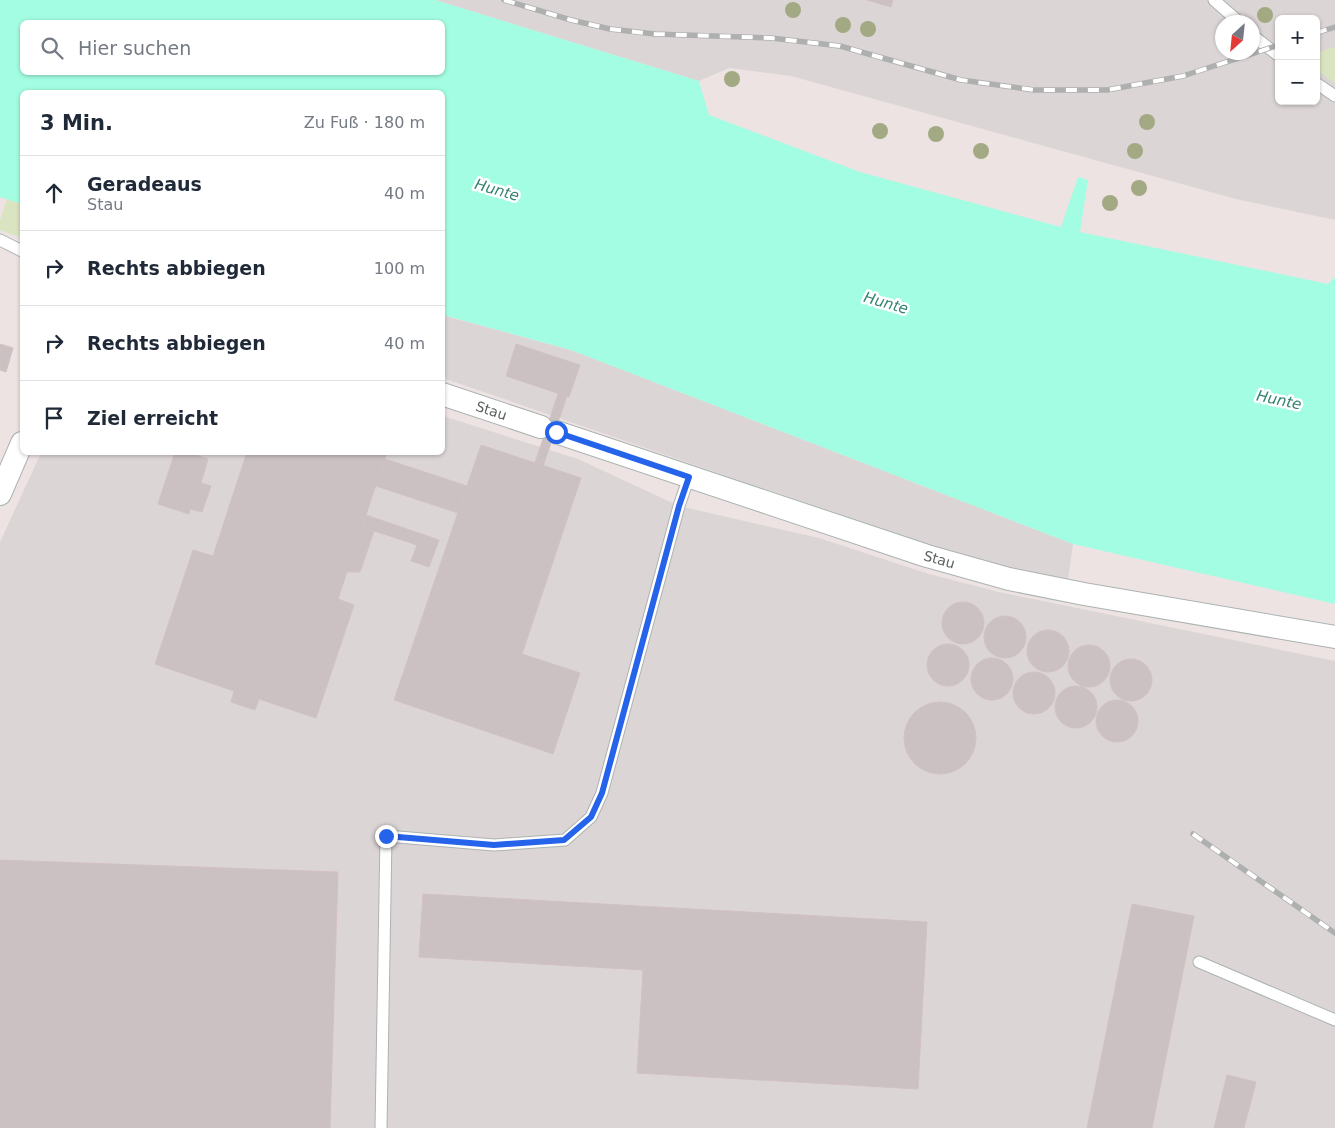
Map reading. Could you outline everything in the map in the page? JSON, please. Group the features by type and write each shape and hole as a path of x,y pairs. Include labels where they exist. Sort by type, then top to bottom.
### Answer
{"street":[{"name":"Stau","path":"445,395 927,556 1010,580 1335,637"},
{"path":"0,494 20,448"}],"lane":[{"path":"1214,0 1231,15"},
{"path":"1260,41 1275,53"},
{"path":"1320,86 1335,96"},
{"path":"0,240 20,250"},
{"path":"381,1128 386,836 494,845 564,840 591,817 602,793 679,506 689,477"},
{"path":"1199,962 1335,1020"}],"shaded area":[{"path":"435,0 1335,0 1335,220 1236,199 791,76 729,68 699,81"},
{"path":"1335,47 1335,83 1320,73 1320,52"},
{"path":"7,199 20,203 20,237 0,230 0,220"},
{"path":"445,316 571,350 1073,544 1068,580 1037,576 930,546 445,379"},
{"path":"445,417 578,459 679,506 819,538 929,574 999,592 1335,661 1335,1128 0,1128 0,542 40,455 445,455"}],"water":[{"name":"Hunte","path":"0,0 435,0 699,81 709,115 860,172 1061,227 1078,177 1088,180 1080,232 1328,284 1335,277 1335,604 1073,544 571,350 445,316 445,90 20,90 20,203 0,197"}],"building":[{"path":"867,0 893,0 891,7"},
{"path":"0,344 13,348 6,372 0,370"},
{"path":"516,344 580,365 569,397 506,376"},
{"path":"558,394 567,396 543,466 535,463"},
{"path":"481,445 581,478 522,654 580,673 553,754 394,700"},
{"path":"174,455 196,455 208,459 201,483 211,486 202,512 190,509 189,514 158,504"},
{"path":"246,455 386,455 362,527 374,531 360,572 347,572 338,599 354,605 316,718 259,699 255,710 231,702 234,691 155,664 193,550 213,556"},
{"path":"385,459 467,486 458,513 376,486"},
{"path":"366,515 439,540 429,567 411,561 417,545 362,527"},
{"path":"963,602 978,608 984,623 978,638 963,644 948,638 942,623 948,608"},
{"path":"1005,616 1020,622 1026,637 1020,652 1005,658 990,652 984,637 990,622"},
{"path":"1048,630 1063,636 1069,651 1063,666 1048,672 1033,666 1027,651 1033,636"},
{"path":"948,644 963,650 969,665 963,680 948,686 933,680 927,665 933,650"},
{"path":"1089,645 1104,651 1110,666 1104,681 1089,687 1074,681 1068,666 1074,651"},
{"path":"992,658 1007,664 1013,679 1007,694 992,700 977,694 971,679 977,664"},
{"path":"1131,659 1146,665 1152,680 1146,695 1131,701 1116,695 1110,680 1116,665"},
{"path":"1034,672 1049,678 1055,693 1049,708 1034,714 1019,708 1013,693 1019,678"},
{"path":"1076,686 1091,692 1097,707 1091,722 1076,728 1061,722 1055,707 1061,692"},
{"path":"1117,700 1132,706 1138,721 1132,736 1117,742 1102,736 1096,721 1102,706"},
{"path":"940,702 960,708 970,718 976,738 970,758 960,768 940,774 920,768 910,758 904,738 910,718 920,708"},
{"path":"0,860 338,872 330,1128 0,1128"},
{"path":"423,894 927,922 918,1089 637,1073 643,970 419,957"},
{"path":"1132,904 1194,916 1152,1128 1087,1128"},
{"path":"1227,1075 1256,1082 1244,1128 1214,1128"}],"railway":[{"path":"504,0 571,20 610,29 655,34 771,38 840,46 961,80 1034,90 1107,90 1183,76 1275,46"},
{"path":"1320,32 1335,27"},
{"path":"1193,834 1335,933"}],"route":[{"path":"386,836 494,845 564,840 591,817 602,793 679,506 689,477 556,432"}]}
